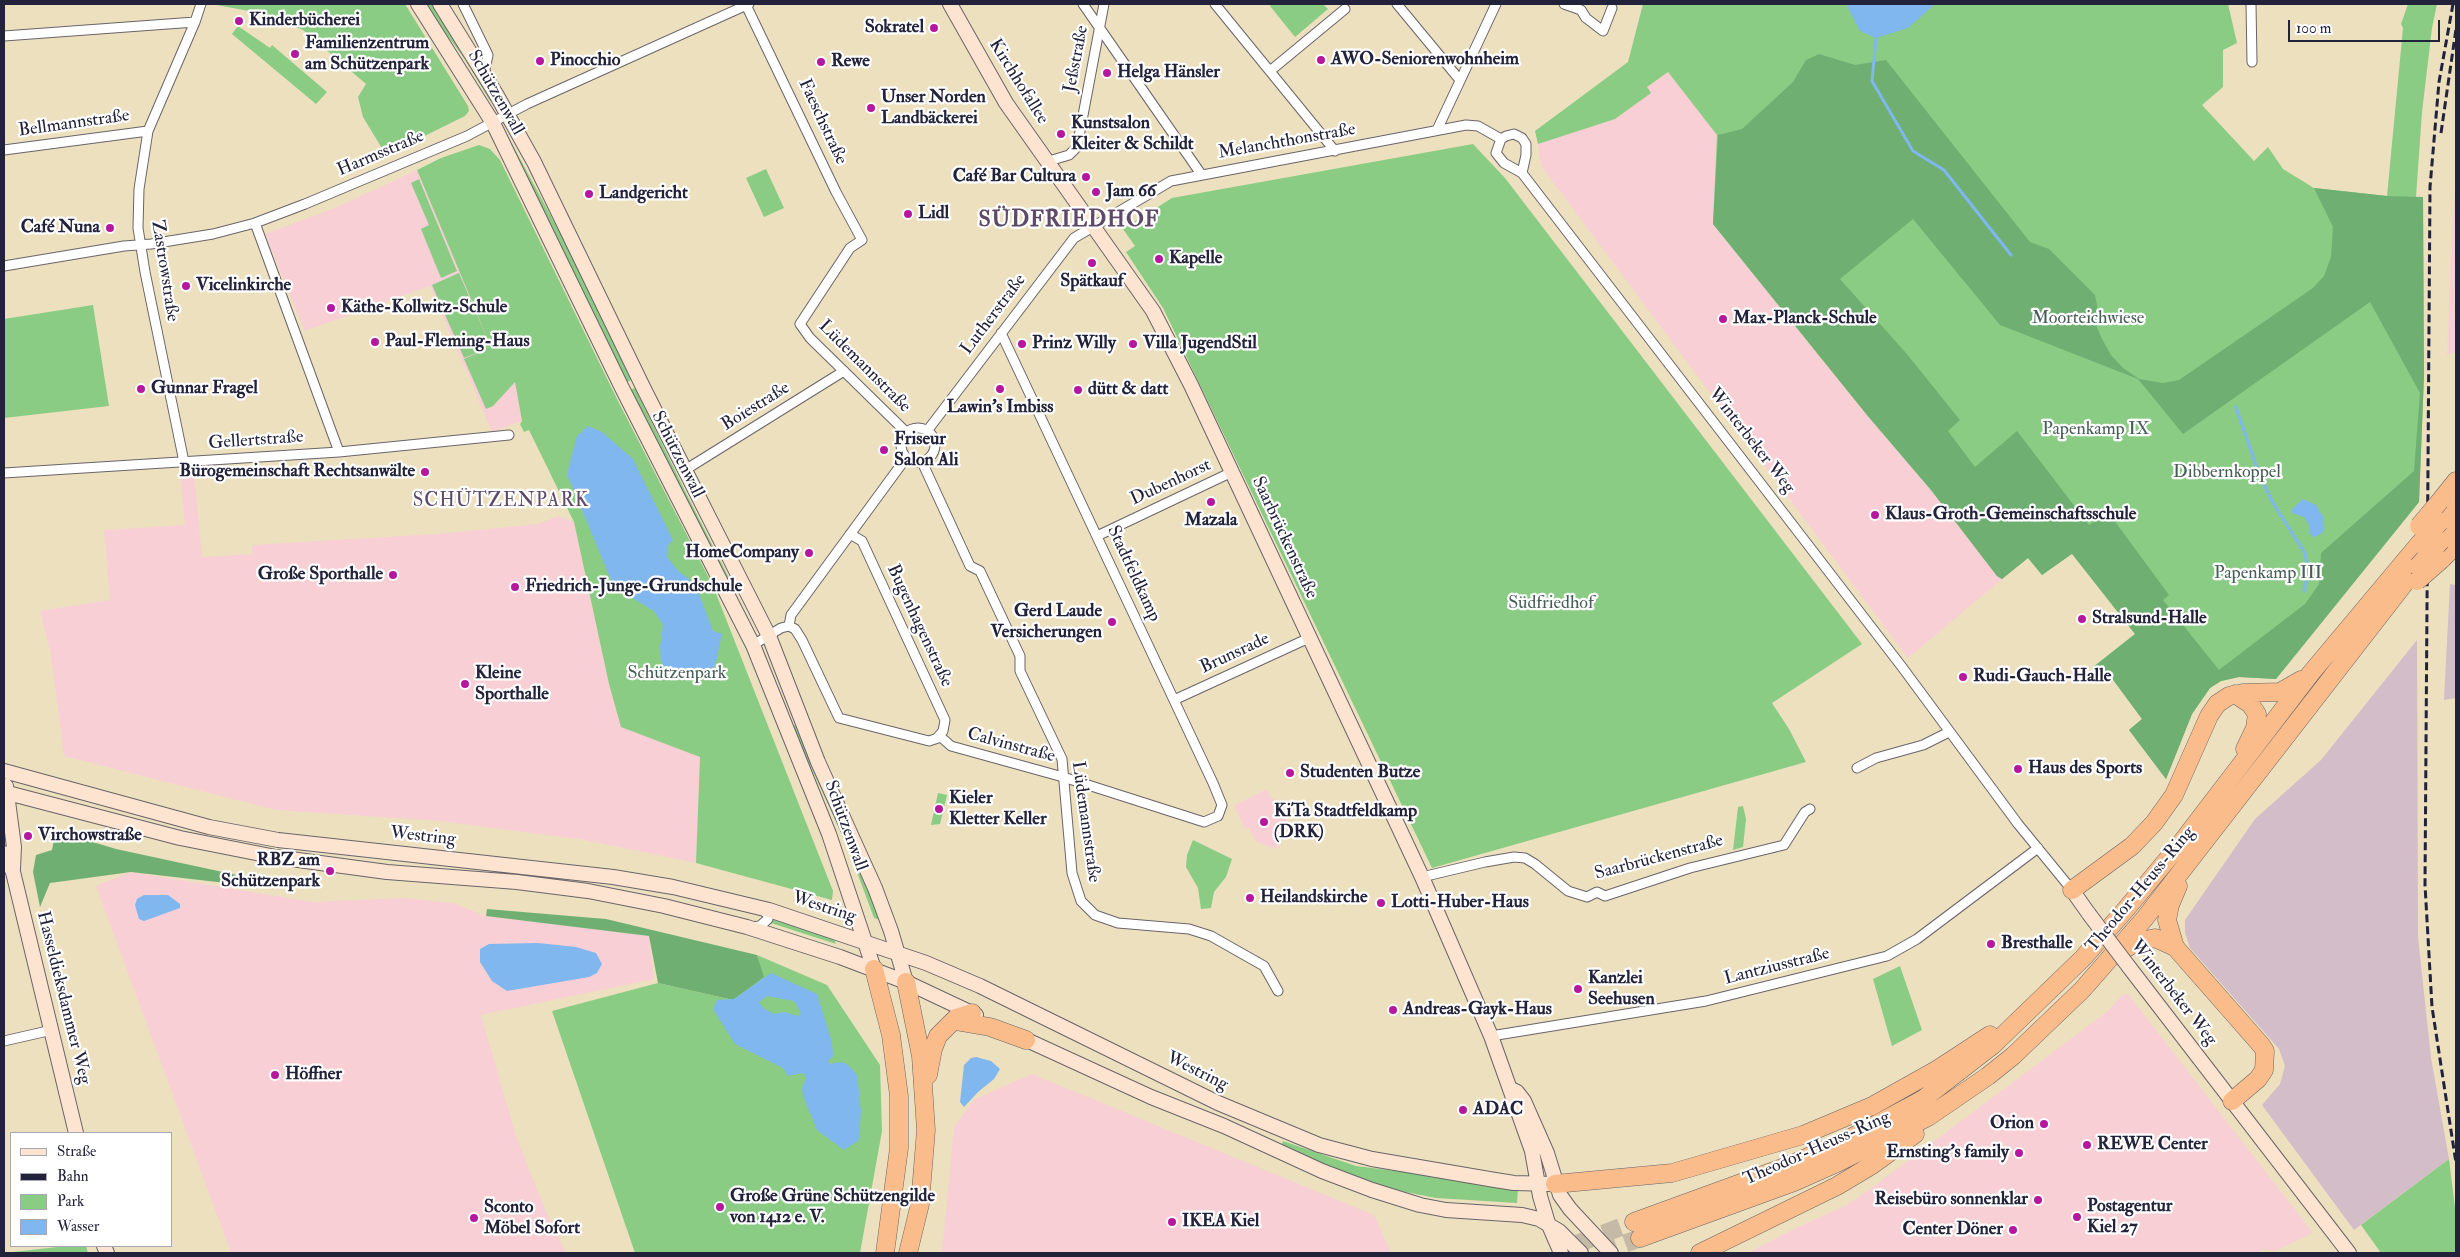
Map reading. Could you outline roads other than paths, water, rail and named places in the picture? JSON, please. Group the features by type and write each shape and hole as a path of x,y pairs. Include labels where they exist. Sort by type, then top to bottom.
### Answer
{"highway":[{"path":"2379,592 2419,526 2448,503 2456,481"},
{"name":"Theodor-Heuss-Ring","path":"2448,503 2448,524 2448,543 2380,615 2186,866 2110,959 2082,990 2014,1056 1958,1097 1903,1130 1826,1168 1637,1230 1845,1142 1893,1116 1950,1081 1994,1045 2083,958 2127,908 2231,779 2311,673 2419,544 2448,524"},
{"path":"2417,574 2441,560 2448,543"},
{"path":"2067,884 2132,846 2154,823 2177,789 2212,709 2222,699 2235,694 2280,692 2311,673"},
{"path":"2231,779 2257,720 2255,710 2235,694"},
{"path":"2175,947 2168,928 2168,913 2186,866"},
{"path":"2110,959 2137,942 2160,939 2175,947 2238,1017 2265,1051 2264,1070 2258,1080 2232,1101"},
{"path":"874,969 887,1015 895,1056 900,1113 895,1184 885,1253"},
{"path":"906,982 921,1056 925,1090 926,1130 924,1169 918,1212 908,1253"},
{"path":"1555,1184 1672,1173 1803,1135 1872,1106 1895,1094 2034,1006"},
{"path":"925,1090 935,1041 952,1022 963,1015 972,1013"},
{"path":"952,1022 982,1026 1026,1040"},
{"path":"1700,1253 1800,1206 1854,1176 1906,1141 1958,1097"}],"main road":[{"name":"Schützenwall","path":"418,4 493,123 622,390 753,645 829,834 874,969"},
{"name":"Schützenwall","path":"440,4 484,74 534,162 768,636 818,762 875,888 906,982"},
{"name":"Kirchhofallee","path":"950,4 997,89 1094,226"},
{"name":"Saarbrückenstraße","path":"1094,226 1153,311 1232,472 1422,877 1491,1036 1511,1089 1512,1099 1532,1151 1539,1190 1548,1223 1561,1253"},
{"name":"Westring","path":"4,770 208,827 278,840 613,876 673,887 759,908 866,941 980,986 1218,1103 1319,1144 1388,1162 1514,1183 1539,1190 1555,1184"},
{"name":"Hasseldieksdammer Weg","path":"4,770 5,793 14,847 13,872"},
{"name":"Westring","path":"5,793 180,838 276,857 378,871 517,882 588,891 664,906 747,927 874,969 906,982 1026,1040 1151,1097 1224,1126 1322,1171 1372,1190 1420,1205 1446,1210 1522,1215 1548,1223"},
{"name":"Hasseldieksdammer Weg","path":"4,853 13,872 76,1132"},
{"name":"Winterbeker Weg","path":"2067,884 2349,1253"},
{"name":"Saarbrückenstraße","path":"1511,1089 1517,1092 1524,1101 1547,1153 1555,1184 1570,1209 1611,1253"},
{"path":"1522,1215 1539,1190"},
{"path":"1548,1223 1568,1239 1581,1253"}],"street":[{"name":"Zastrowstraße","path":"184,462 138,228 139,189 148,130 201,4"},
{"name":"Schützenwall","path":"463,4 488,55 484,74"},
{"name":"Harmsstraße","path":"4,266 124,246 213,234 255,223 305,204 493,123 527,104 748,4"},
{"name":"Faeschstraße","path":"748,4 836,192 862,240 850,248"},
{"path":"1083,4 1201,174"},
{"name":"Jeßstraße","path":"1048,161 1069,155 1077,147 1104,4"},
{"path":"1215,4 1335,151"},
{"path":"1397,4 1459,79"},
{"path":"1437,130 1459,79 1496,4"},
{"path":"1564,4 1581,10 1586,18 1603,31 1612,8"},
{"path":"2251,4 2252,62"},
{"path":"1270,71 1346,9"},
{"path":"4,36 195,22"},
{"path":"1437,130 1466,125 1478,126 1501,139 1514,134 1522,138 1526,144 1526,155 1522,173"},
{"name":"Bellmannstraße","path":"4,150 148,130"},
{"name":"Melanchthonstraße","path":"1094,226 1171,181 1437,130"},
{"name":"Winterbeker Weg","path":"1501,139 1496,153 1504,162 1522,173 2067,884"},
{"path":"255,223 339,452"},
{"name":"Lutherstraße","path":"927,431 1074,238 1094,226"},
{"name":"Lüdemannstraße","path":"850,248 800,324 810,338 906,432"},
{"name":"Stadtfeldkamp","path":"1001,332 1222,805 1218,816 1204,822"},
{"name":"Boiestraße","path":"685,470 844,370"},
{"path":"916,428 927,431 934,442 935,448 928,459 922,462 912,462 906,458 901,450 900,443 906,432 916,428"},
{"name":"Gellertstraße","path":"4,473 339,452 509,435"},
{"path":"753,645 789,626 790,615 906,458"},
{"name":"Lüdemannstraße","path":"922,462 970,566 980,571 1020,656 1020,671 1062,759 1072,873 1081,901 1095,915 1118,923 1189,929 1211,936 1264,966 1278,991"},
{"name":"Dubenhorst","path":"1097,536 1232,472"},
{"name":"Bugenhagenstraße","path":"850,534 862,541 945,720 943,731 937,738"},
{"name":"Calvinstraße","path":"789,626 795,629 802,640 839,718 929,741 937,738 944,740 950,746 1063,777 1204,822"},
{"name":"Brunsrade","path":"1174,700 1310,638"},
{"path":"1857,768 1876,758 1922,745 1949,732"},
{"name":"Saarbrückenstraße","path":"1422,877 1485,862 1514,857 1525,858 1574,894 1587,897 1597,892 1605,896 1690,868 1784,845 1805,812 1810,809"},
{"name":"Lantziusstraße","path":"1491,1036 1706,1001 1887,956 1917,939 2038,848"},
{"path":"747,927 760,926 768,919 768,915 759,908"},
{"path":"4,1040 52,1030"}],"water":[{"path":"1848,4 1935,4 1908,28 1876,38 1860,31 1848,8"},
{"path":"588,426 602,432 633,459 673,540 668,545 667,557 679,572 688,578 699,594 713,631 722,634 715,666 702,675 682,676 666,670 661,661 660,648 663,625 654,611 614,587 567,474 577,436"},
{"path":"2303,499 2316,505 2323,517 2324,531 2314,537 2309,534 2309,525 2304,517 2292,513 2292,509"},
{"path":"144,895 168,895 180,904 180,908 144,921 139,919 135,905 137,899"},
{"path":"538,943 576,947 596,953 602,964 597,973 589,977 507,991 492,981 480,962 480,949 489,944"},
{"path":"771,973 817,994 832,1042 833,1057 828,1060 830,1064 841,1062 847,1064 857,1075 861,1111 859,1140 844,1150 817,1130 804,1098 802,1089 806,1078 803,1073 788,1076 783,1068 735,1044 713,1009 717,1000 734,999","holes":["767,996 794,1001 801,1013 798,1016 784,1012 774,1014 763,1008 759,1002"]},
{"path":"976,1057 991,1061 1000,1069 994,1079 964,1107 960,1102 964,1065 971,1058"}],"waterway":[{"path":"1876,38 1872,81 1913,151 1944,170 2011,255"},
{"path":"2236,407 2259,474 2273,503 2305,553 2308,571 2304,591"}],"tunnel":[{"path":"1553,1253 1634,1222"},
{"path":"1600,1253 1640,1238"}],"railway":[{"path":"2453,4 2439,82 2430,187 2425,885 2432,1007 2456,1163"},
{"path":"2441,133 2456,29"}],"place":[{"name":"Kinderbücherei","path":"239,21"},
{"name":"Sokratel","path":"934,28"},
{"name":"Familienzentrum am Schützenpark","path":"295,54"},
{"name":"AWO-Seniorenwohnheim","path":"1321,60"},
{"name":"Pinocchio","path":"540,61"},
{"name":"Rewe","path":"821,62"},
{"name":"Helga Hänsler","path":"1107,73"},
{"name":"Unser Norden Landbäckerei","path":"871,108"},
{"name":"Kunstsalon Kleiter & Schildt","path":"1061,134"},
{"name":"Café Bar Cultura","path":"1086,177"},
{"name":"Jam 66","path":"1096,192"},
{"name":"Landgericht","path":"589,194"},
{"name":"Lidl","path":"908,214"},
{"name":"Café Nuna","path":"110,228"},
{"name":"Kapelle","path":"1159,259"},
{"name":"Spätkauf","path":"1092,263"},
{"name":"Vicelinkirche","path":"186,286"},
{"name":"Käthe-Kollwitz-Schule","path":"331,308"},
{"name":"Max-Planck-Schule","path":"1723,319"},
{"name":"Paul-Fleming-Haus","path":"375,342"},
{"name":"Prinz Willy","path":"1022,344"},
{"name":"Villa JugendStil","path":"1133,344"},
{"name":"Gunnar Fragel","path":"141,389"},
{"name":"Lawin’s Imbiss","path":"1000,389"},
{"name":"dütt & datt","path":"1078,390"},
{"name":"Friseur Salon Ali","path":"884,450"},
{"name":"Bürogemeinschaft Rechtsanwälte","path":"425,472"},
{"name":"Mazala","path":"1211,502"},
{"name":"Klaus-Groth-Gemeinschaftsschule","path":"1875,515"},
{"name":"HomeCompany","path":"809,553"},
{"name":"Große Sporthalle","path":"393,575"},
{"name":"Friedrich-Junge-Grundschule","path":"515,587"},
{"name":"Stralsund-Halle","path":"2082,619"},
{"name":"Gerd Laude Versicherungen","path":"1112,622"},
{"name":"Rudi-Gauch-Halle","path":"1963,677"},
{"name":"Kleine Sporthalle","path":"465,684"},
{"name":"Haus des Sports","path":"2018,769"},
{"name":"Studenten Butze","path":"1290,773"},
{"name":"Kieler Kletter Keller","path":"939,809"},
{"name":"KiTa Stadtfeldkamp (DRK)","path":"1264,822"},
{"name":"Virchowstraße","path":"28,836"},
{"name":"RBZ am Schützenpark","path":"330,871"},
{"name":"Heilandskirche","path":"1250,898"},
{"name":"Lotti-Huber-Haus","path":"1381,903"},
{"name":"Bresthalle","path":"1991,944"},
{"name":"Kanzlei Seehusen","path":"1578,989"},
{"name":"Andreas-Gayk-Haus","path":"1393,1010"},
{"name":"Höffner","path":"275,1075"},
{"name":"ADAC","path":"1463,1110"},
{"name":"Orion","path":"2044,1124"},
{"name":"REWE Center","path":"2087,1145"},
{"name":"Ernsting's family","path":"2019,1153"},
{"name":"Reisebüro sonnenklar","path":"2038,1200"},
{"name":"Große Grüne Schützengilde von 1412 e. V.","path":"720,1207"},
{"name":"Postagentur Kiel 27","path":"2077,1217"},
{"name":"Sconto Möbel Sofort","path":"474,1218"},
{"name":"IKEA Kiel","path":"1172,1222"},
{"name":"Center Döner","path":"2013,1230"}],"district":[{"name":"SÜDFRIEDHOF","path":"1069,221"},
{"name":"SCHÜTZENPARK","path":"501,502"}],"park label":[{"name":"Moorteichwiese","path":"2088,319"},
{"name":"Papenkamp IX","path":"2096,430"},
{"name":"Dibbernkoppel","path":"2227,473"},
{"name":"Papenkamp III","path":"2268,574"},
{"name":"Südfriedhof","path":"1551,604"},
{"name":"Schützenpark","path":"677,674"}]}
